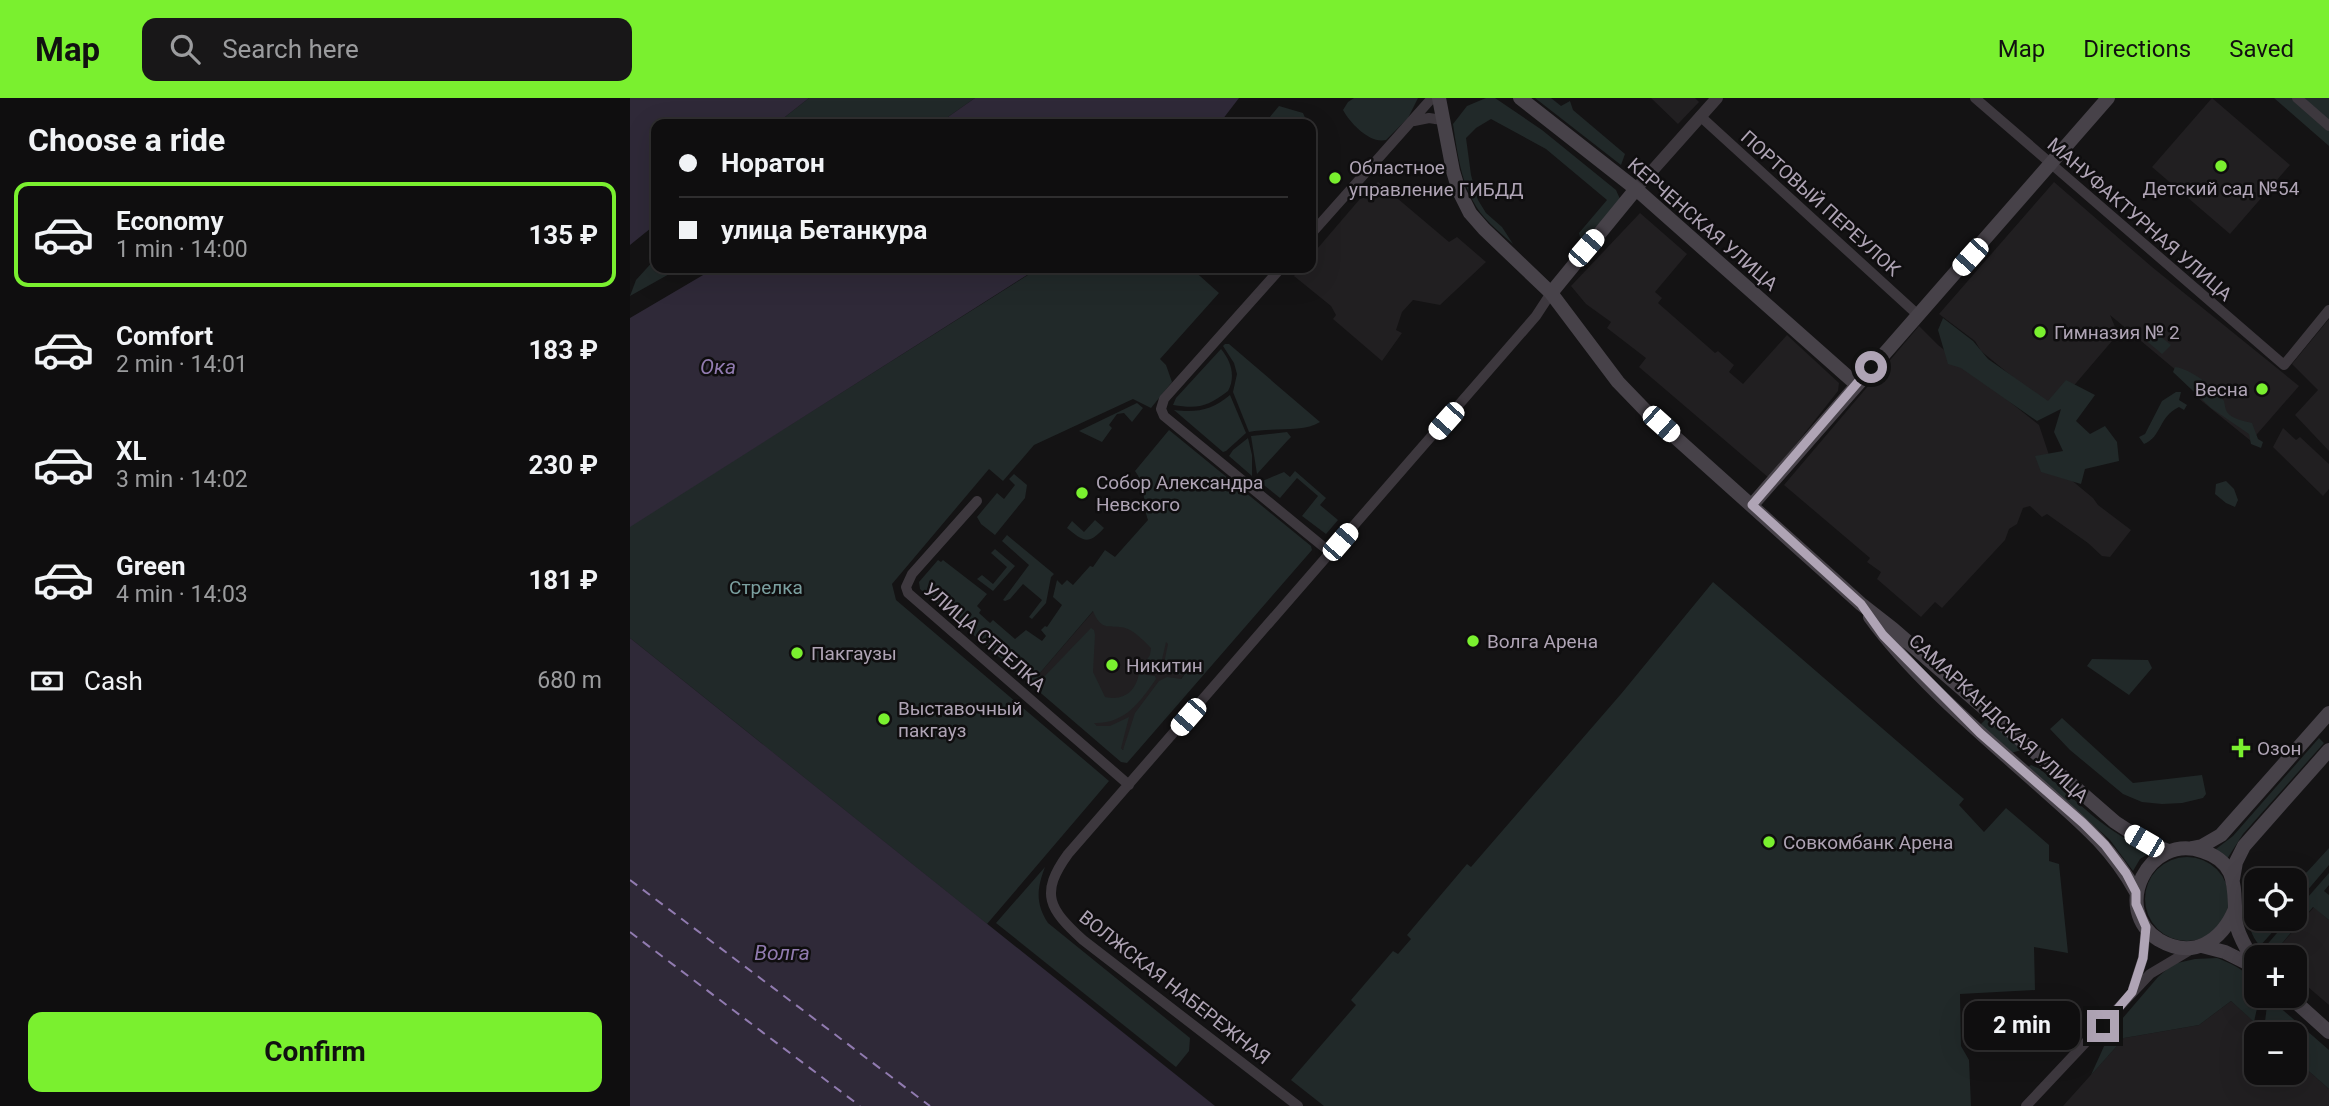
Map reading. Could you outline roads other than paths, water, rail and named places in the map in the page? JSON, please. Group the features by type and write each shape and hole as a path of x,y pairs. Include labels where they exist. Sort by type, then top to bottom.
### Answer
{"main road":[{"name":"САМАРКАНДСКАЯ УЛИЦА","path":"1439,98 1459,191 1470,213 1551,292 1618,382 1861,604 2128,833 2168,851"},
{"name":"КЕРЧЕНСКАЯ УЛИЦА","path":"1520,98 1636,189 1856,384"},
{"path":"1752,505 2108,98"},
{"path":"1551,292 1636,189"},
{"name":"САМАРКАНДСКАЯ УЛИЦА","path":"1861,604 1883,635 1902,654 2011,760 2105,845 2136,892"},
{"path":"2244,961 2225,952 2198,947 2181,948 2155,937 2146,927 2136,904 2136,892 2147,867 2168,851 2192,848 2212,841 2229,827 2329,713"},
{"path":"2198,947 2217,938 2229,925 2235,909 2233,879 2236,862 2244,846 2329,750"},
{"path":"2011,760 2027,758 2053,775 2064,777"},
{"path":"2192,848 2205,851 2216,858 2233,879"},
{"path":"2235,909 2245,945"},
{"path":"2303,1008 2329,1031"}],"street":[{"path":"1316,229 1432,98"},
{"path":"1636,189 1717,98"},
{"name":"МАНУФАКТУРНАЯ УЛИЦА","path":"1975,98 2284,365 2329,310"},
{"path":"2297,98 2329,126"},
{"name":"ПОРТОВЫЙ ПЕРЕУЛОК","path":"1700,116 1918,315"},
{"path":"1414,121 1429,118 1442,120"},
{"path":"1277,273 1164,399 1161,406 1164,416 1331,553"},
{"path":"1129,785 1536,316 1551,292"},
{"name":"УЛИЦА СТРЕЛКА","path":"977,501 907,582 908,593 1129,785"},
{"name":"ВОЛЖСКАЯ НАБЕРЕЖНАЯ","path":"1129,785 1068,853 1051,883 1054,908 1062,921 1083,940 1298,1106"},
{"path":"2132,992 2143,958 2146,927"},
{"path":"2026,1106 2132,992 2158,968 2198,947"}],"water":[{"path":"630,98 809,98 782,119 651,119 651,228 630,245"},
{"path":"975,98 1239,98 1223,119 945,119"},
{"name":"Ока","path":"706,273 1030,273 630,527 630,318"},
{"name":"Волга","path":"630,638 1215,1106 630,1106"}],"place":[{"name":"Детский сад №54","path":"2221,166"},
{"name":"Областное управление ГИБДД","path":"1335,178"},
{"name":"Гимназия № 2","path":"2040,332"},
{"name":"Весна","path":"2262,389"},
{"name":"Собор Александра Невского","path":"1082,493"},
{"name":"Волга Арена","path":"1473,641"},
{"name":"Пакгаузы","path":"797,653"},
{"name":"Никитин","path":"1112,665"},
{"name":"Выставочный пакгауз","path":"884,719"},
{"name":"Озон","path":"2241,748"},
{"name":"Совкомбанк Арена","path":"1769,842"}],"park label":[{"name":"Стрелка","path":"766,587"}]}
